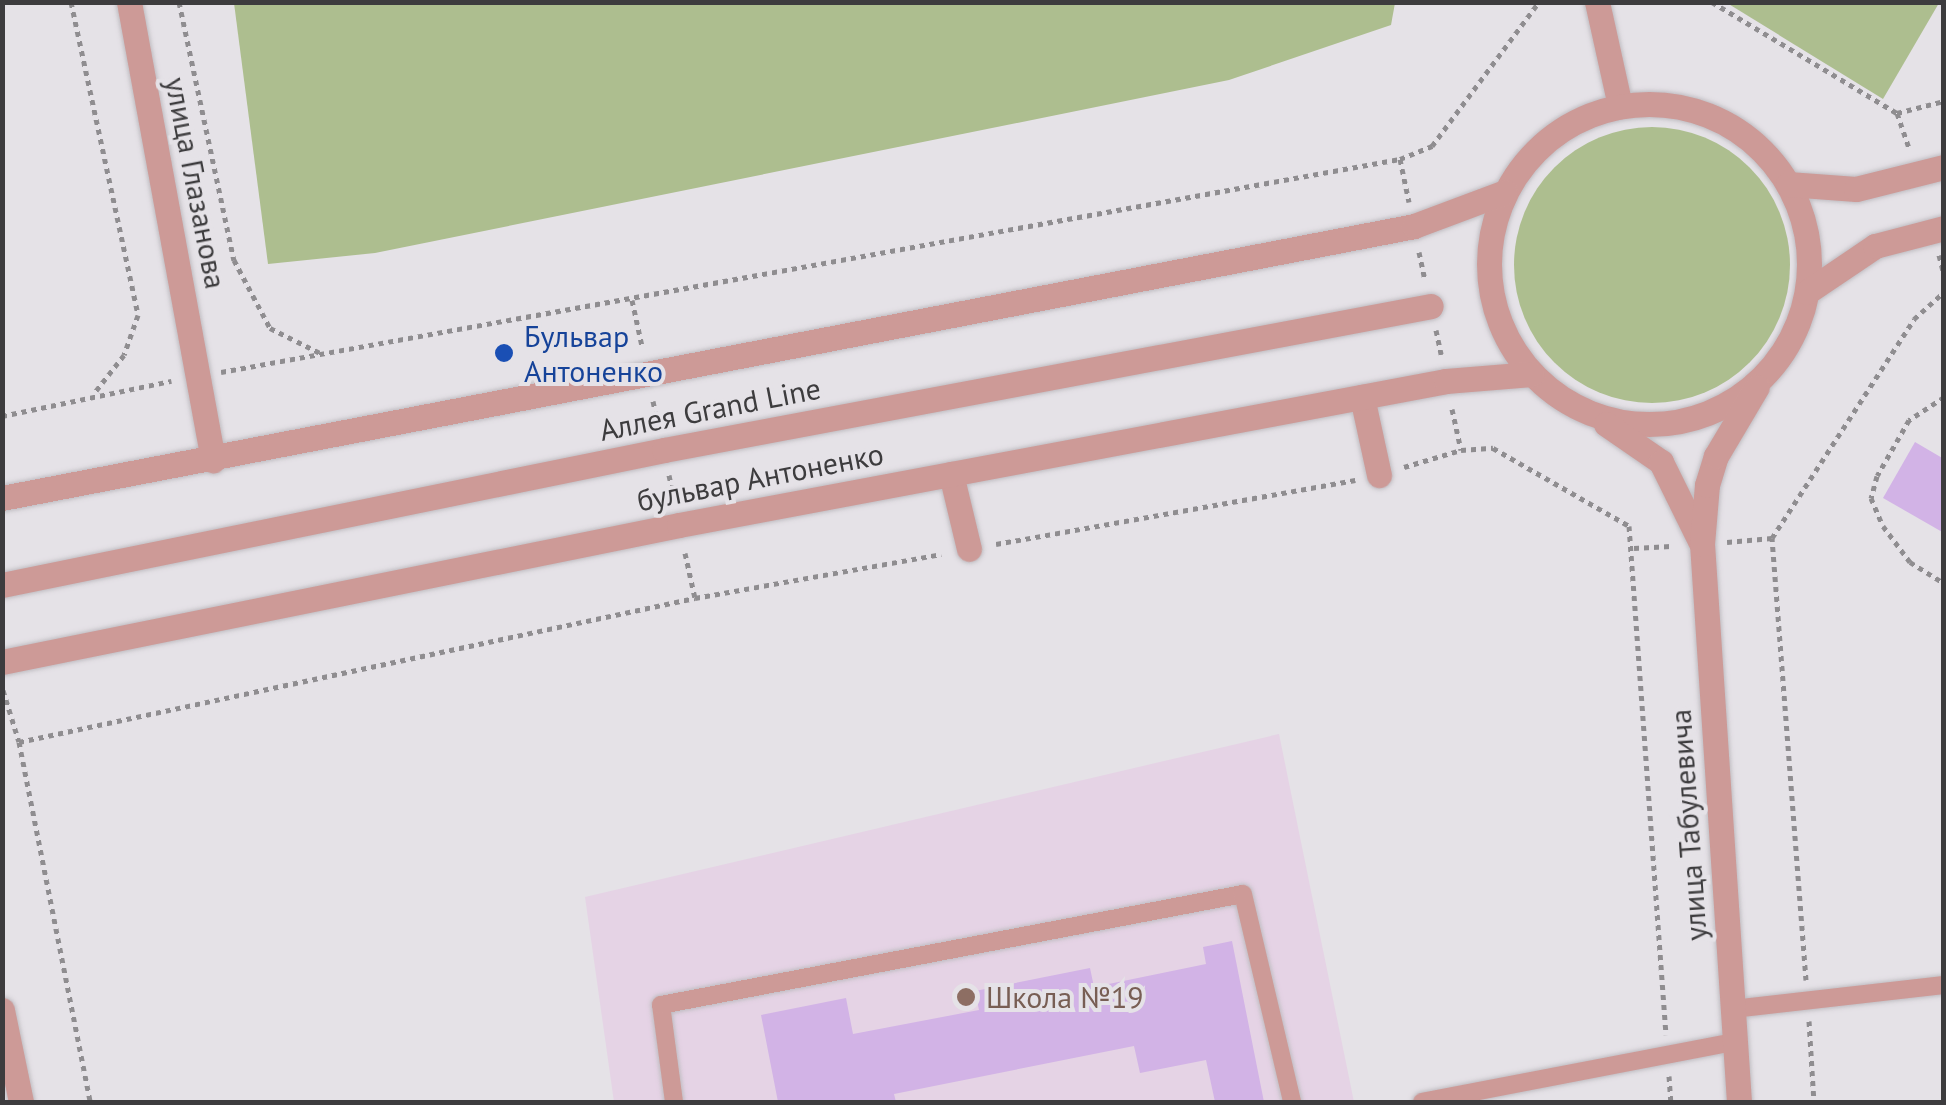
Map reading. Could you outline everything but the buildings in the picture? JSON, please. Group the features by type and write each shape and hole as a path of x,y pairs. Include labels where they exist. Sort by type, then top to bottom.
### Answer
{"street":[{"name":"улица Глазанова","path":"129,2 213,460"},
{"path":"1597,2 1620,106"},
{"path":"1659,103 1698,110 1734,127 1765,152 1788,184 1808,236 1807,292 1792,339 1762,378 1733,401 1700,416 1665,424 1629,424 1594,415 1560,398 1532,374 1504,334 1490,287 1491,238 1506,192 1534,152 1573,122 1620,106 1659,103"},
{"path":"1788,184 1856,189 1944,167"},
{"path":"2,498 1414,226 1506,192"},
{"path":"1807,292 1876,246 1944,228"},
{"name":"Аллея Grand Line","path":"2,585 664,450 1431,306"},
{"name":"бульвар Антоненко","path":"2,662 951,474 1446,381 1532,374"},
{"name":"улица Табулевича","path":"1739,1102 1702,544 1707,485 1716,456 1762,378"},
{"path":"1362,398 1379,475"},
{"name":"улица Табулевича","path":"1594,415 1661,462 1702,544"},
{"path":"951,474 969,549"},
{"path":"2,1010 21,1102"}],"lane":[{"path":"674,1102 660,1005 1243,894 1292,1102"},
{"path":"1733,1009 1944,984"},
{"path":"1422,1102 1735,1042"}],"path":[{"path":"71,2 138,315 124,354 93,394"},
{"path":"179,2 234,260 270,328 322,354"},
{"path":"1712,2 1897,113 1944,101"},
{"path":"2,416 93,394 1400,159 1432,146 1537,3"},
{"path":"1814,1102 1772,538 1914,319 1944,292"},
{"path":"1944,397 1908,420 1876,476 1870,498 1883,526 1910,562 1944,583"},
{"path":"18,742 695,598 1379,475 1461,450 1493,448 1630,526 1670,1102"},
{"path":"2,688 18,742 90,1102"}],"shaded area":[{"name":"Школа №19","path":"1279,734 1354,1102 614,1102 585,897"}],"green space":[{"path":"234,2 1395,3 1391,25 1229,80 375,253 268,264"},
{"path":"1727,3 1939,3 1883,99"},
{"path":"1652,127 1679,129 1705,137 1750,167 1780,212 1788,238 1788,292 1780,318 1750,363 1705,393 1679,401 1652,403 1625,401 1599,393 1554,363 1524,318 1516,292 1514,265 1516,238 1524,212 1554,167 1599,137 1625,129"}],"place":[{"name":"Бульвар Антоненко","path":"504,353"},
{"name":"Школа №19","path":"966,997"}]}
